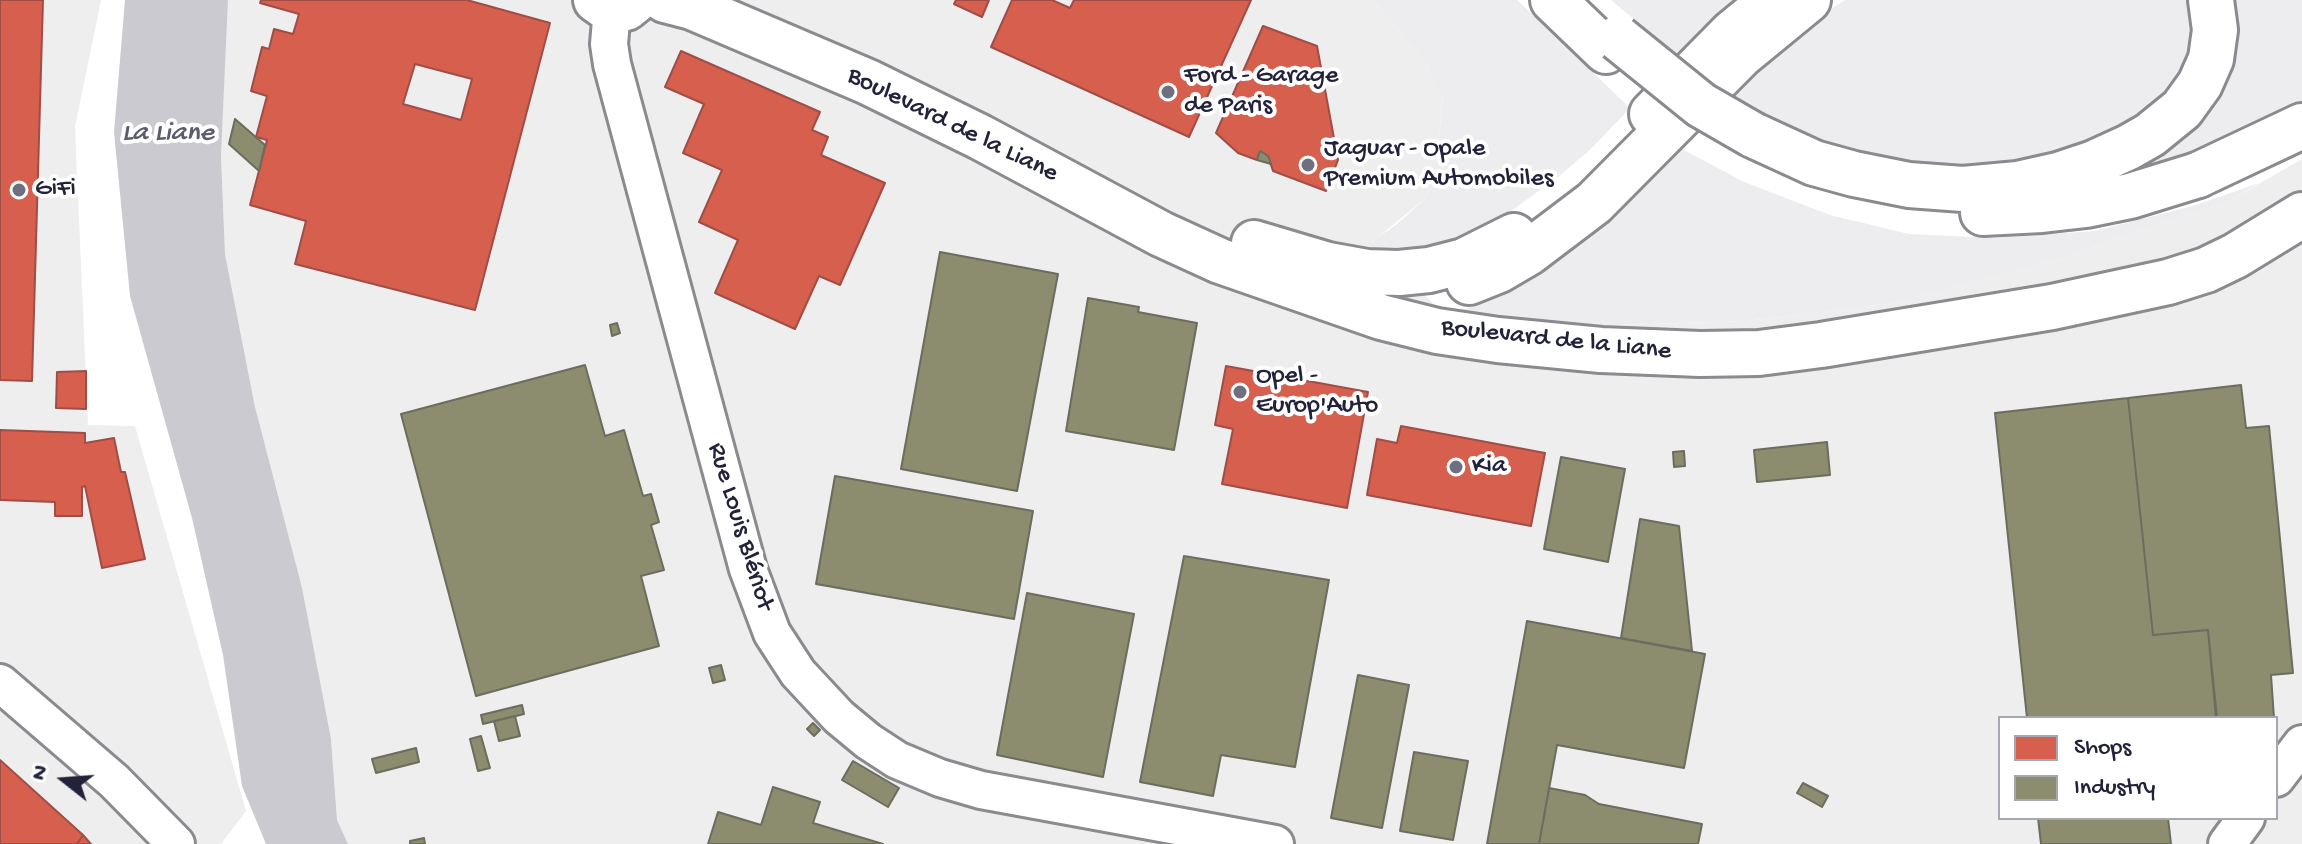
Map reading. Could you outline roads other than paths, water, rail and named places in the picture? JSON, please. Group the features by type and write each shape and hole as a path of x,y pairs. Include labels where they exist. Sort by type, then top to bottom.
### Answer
{"main road":[{"name":"Boulevard de la Liane","path":"731,0 805,27 890,66 991,114 1142,196 1209,226 1292,257 1349,270 1383,273 1421,271 1464,261 1494,248 1531,225 1597,172 1708,57 1772,0"},
{"path":"1553,0 1612,45"},
{"path":"1573,0 1670,106 1746,143 1814,163 1909,185 1963,189 2018,184 2058,175 2094,163 2150,135 2182,109 2200,84 2211,59 2215,30 2211,0"},
{"path":"1273,280 1329,291 1388,295 1442,290 1499,270 1528,253 1594,203 1741,55 1808,0"},
{"name":"Boulevard de la Liane","path":"631,2 692,7 868,82 972,132 1161,234 1273,280 1371,314 1455,334 1601,350 1700,354 1759,353 1821,345 2052,307 2168,282 2206,270 2235,256 2302,215"},
{"path":"1746,143 1779,169 1850,194 1908,207 1952,212 2020,212 2086,205 2130,196 2198,175 2294,128"}],"street":[{"name":"Rue Louis Blériot","path":"631,2 609,44 612,64 748,569 772,633 798,673 839,717 868,741 897,760 940,778 981,790 1275,844"},
{"path":"0,683 114,781 176,844"},
{"path":"2278,775 2302,744"},
{"path":"2227,844 2245,820"}],"water":[{"name":"La Liane","path":"125,0 228,0 221,156 225,254 255,407 302,588 331,739 337,820 348,844 266,844 242,786 223,655 192,518 130,296 114,132"}],"place":[{"name":"Ford - Garage de Paris","path":"1168,92"},
{"name":"Jaguar - Opale Premium Automobiles","path":"1308,165"},
{"name":"GiFi","path":"19,190"},
{"name":"Opel - Europ'Auto","path":"1240,392"},
{"name":"Kia","path":"1456,467"}]}
